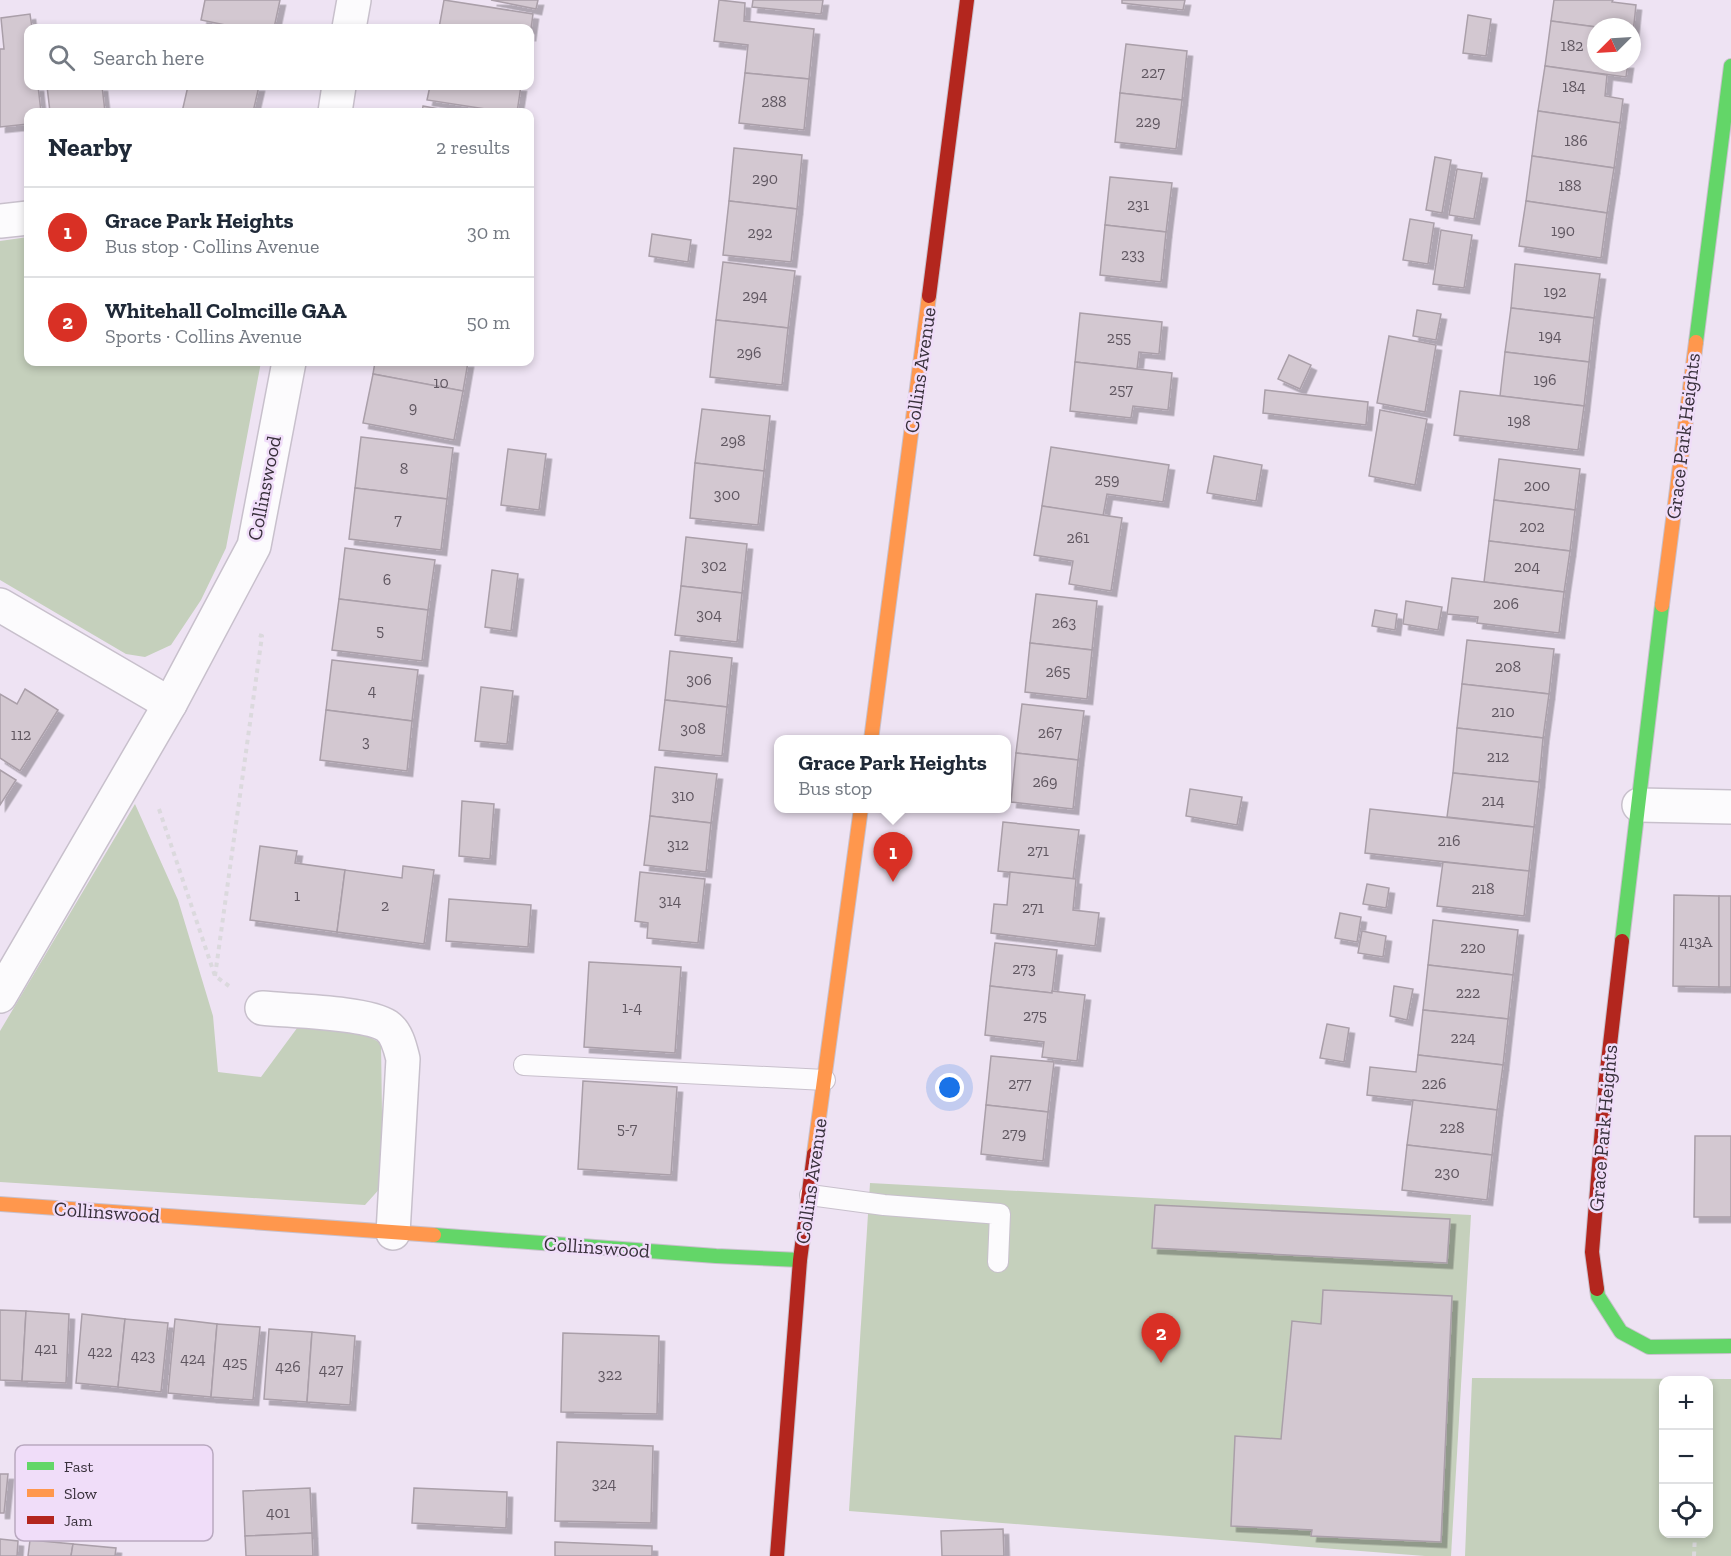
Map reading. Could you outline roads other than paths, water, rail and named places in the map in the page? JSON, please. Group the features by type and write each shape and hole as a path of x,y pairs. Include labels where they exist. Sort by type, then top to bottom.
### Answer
{"street":[{"path":"350,24 354,0"},
{"name":"Collins Avenue","path":"872,735 967,0"},
{"name":"Grace Park Heights","path":"1731,66 1662,603 1606,1079 1592,1252 1598,1296 1621,1332 1649,1347 1731,1346"},
{"path":"336,108 338,90"},
{"path":"0,221 24,218"},
{"name":"Collinswood","path":"0,996 170,704 254,546 288,366"},
{"path":"0,605 170,704"},
{"path":"1639,805 1731,807"},
{"name":"Collins Avenue","path":"777,1556 800,1260 860,813"},
{"path":"262,1008 371,1018 389,1027 399,1041 403,1059 393,1233"},
{"name":"Collinswood","path":"0,1204 716,1256 800,1260"}],"lane":[{"path":"524,1065 825,1080"},
{"path":"810,1195 884,1205 1000,1214 998,1262"}],"place":[{"name":"Grace Park Heights","path":"893,882"},
{"name":"Whitehall Colmcille GAA","path":"1161,1363"}]}
